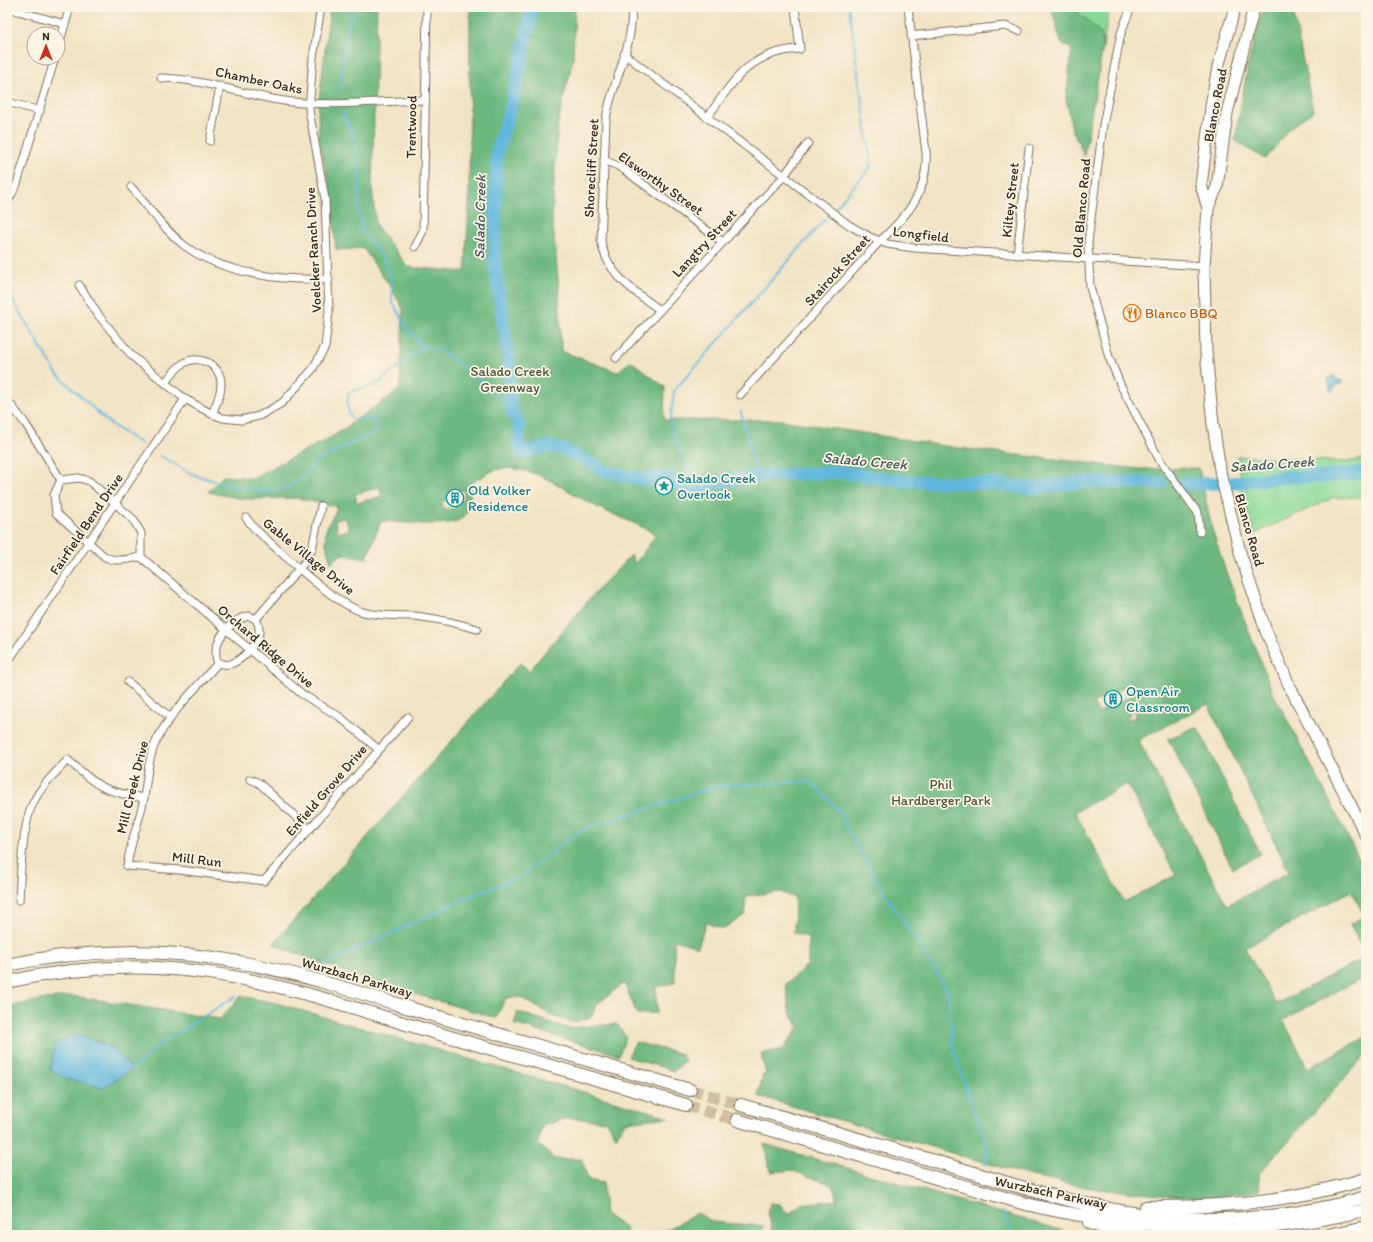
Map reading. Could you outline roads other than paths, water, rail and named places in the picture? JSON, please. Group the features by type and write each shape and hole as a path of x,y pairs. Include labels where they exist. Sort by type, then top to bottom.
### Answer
{"highway":[{"name":"Wurzbach Parkway","path":"7,965 50,958 113,952 168,953 249,964 321,982 690,1090"},
{"path":"7,982 60,972 135,968 185,970 232,977 308,995 686,1105"},
{"name":"Wurzbach Parkway","path":"741,1105 1078,1202 1127,1212 1179,1217 1243,1217 1312,1211 1366,1197"},
{"name":"Wurzbach Parkway","path":"737,1120 955,1184 1054,1211 1143,1225 1235,1230 1314,1222 1366,1210"},
{"path":"1078,1202 1130,1206 1220,1206 1310,1194 1366,1179"},
{"path":"1054,1211 1106,1228 1142,1235"},
{"path":"1329,1235 1366,1227"}],"main road":[{"name":"Blanco Road","path":"1235,7 1218,67 1207,134 1202,184 1208,208 1204,266 1206,352 1217,448 1226,500 1241,556 1266,631 1289,685 1366,835"},
{"name":"Blanco Road","path":"1208,208 1218,187 1227,113 1254,7"}],"street":[{"path":"7,8 65,24 70,7"},
{"name":"Voelcker Ranch Drive","path":"80,285 99,316 132,356 186,400 212,414 223,418 241,420 260,416 282,403 312,370 325,346 328,330 329,279 325,199 320,165 312,133 309,103 320,7"},
{"name":"Trentwood","path":"415,246 423,230 427,7"},
{"name":"Shorecliff Street","path":"631,7 630,29 608,106 600,234 604,254 610,267 618,277 660,310"},
{"path":"707,118 735,79 746,67 759,58 774,52 800,49 795,7"},
{"name":"Stairock Street","path":"740,395 880,241 898,224 913,206 921,192 926,176 926,152 908,7"},
{"name":"Old Blanco Road","path":"1131,7 1121,33 1109,88 1093,204 1088,259 1090,286 1109,357 1120,384 1159,459 1198,513 1200,532"},
{"path":"911,36 1005,26 1019,31"},
{"name":"Longfield","path":"624,54 849,224 870,237 887,244 914,248 1204,266"},
{"path":"7,203 18,184 53,66"},
{"name":"Chamber Oaks","path":"161,78 181,78 278,100 309,103 425,100"},
{"path":"210,141 220,86"},
{"path":"7,102 40,111"},
{"name":"Langtry Street","path":"616,358 784,176 808,143"},
{"name":"Kiltey Street","path":"1017,255 1029,148"},
{"name":"Elsworthy Street","path":"604,160 620,167 723,242"},
{"path":"131,187 176,238 206,259 222,266 256,273 300,280 329,279"},
{"path":"165,383 178,367 185,362 200,360 213,366 218,372 221,383 219,396 212,414"},
{"path":"7,400 25,423 61,480"},
{"name":"Fairfield Bend Drive","path":"7,662 186,400"},
{"path":"79,478 89,481 138,525 141,532 141,557 116,560 109,559 56,513 54,495 61,480 79,478"},
{"path":"256,619 301,568 312,550 321,506"},
{"name":"Gable Village Drive","path":"246,518 254,528 338,599 361,612 383,616 413,616 438,619 477,629"},
{"name":"Orchard Ridge Drive","path":"141,557 302,694 340,717 378,749"},
{"path":"249,616 256,619 259,627 258,636 249,650 232,664 218,663 215,657 216,646 227,631 237,620 243,617 249,616"},
{"name":"Mill Creek Drive","path":"127,866 129,851 144,798 150,756 160,734 170,718 218,663"},
{"path":"128,682 170,718"},
{"name":"Enfield Grove Drive","path":"264,881 378,749 408,717"},
{"path":"19,900 20,879 30,810 40,790 68,760 95,784 107,791 144,798"},
{"path":"250,779 259,783 309,829"},
{"name":"Mill Run","path":"127,866 210,873 264,881"}],"water":[{"path":"1334,375 1335,379 1343,382 1340,385 1334,386 1334,391 1330,391 1328,379"},
{"path":"78,1034 112,1047 132,1069 103,1088 66,1079 50,1070 55,1043"}],"waterway":[{"path":"339,91 351,7"},
{"name":"Salado Creek","path":"520,429 520,426 511,409 509,360 495,268 497,152 513,99 533,7"},
{"path":"836,207 871,166 849,7"},
{"path":"342,112 353,135 360,180 358,206 363,232 384,260 392,281 392,301 406,326 423,347 439,349 481,380 511,409"},
{"path":"695,487 670,424 674,391 826,218"},
{"path":"7,286 9,294 57,374 109,423 141,444"},
{"path":"160,456 194,475 243,489 272,492 289,487 304,477 318,459 377,432 377,421 375,418 352,419 348,406 350,392 377,384 423,347"},
{"path":"741,412 757,476"},
{"name":"Salado Creek","path":"519,438 521,453 549,446 568,451 608,472 647,480 654,477 669,477 684,488 757,476 839,472 904,481 980,483 1032,488 1083,482 1161,483"},
{"name":"Salado Creek","path":"1181,484 1231,483 1284,477 1323,477 1366,472"},
{"path":"315,969 466,898 519,877 583,829 716,786 810,781 838,809 847,829 884,893 921,946 948,993 953,1046 969,1098 988,1147 985,1165"},
{"path":"132,1069 161,1043 236,996"},
{"path":"1003,1212 1013,1235"}],"tunnel":[{"path":"690,1090 741,1105"},
{"path":"686,1105 737,1120"}],"place":[{"name":"Blanco BBQ","path":"1132,313"},
{"name":"Salado Creek Overlook","path":"664,486"},
{"name":"Old Volker Residence","path":"455,498"},
{"name":"Open Air Classroom","path":"1113,699"}],"park label":[{"name":"Salado Creek Greenway","path":"510,380"},
{"name":"Phil Hardberger Park","path":"941,792"}]}
